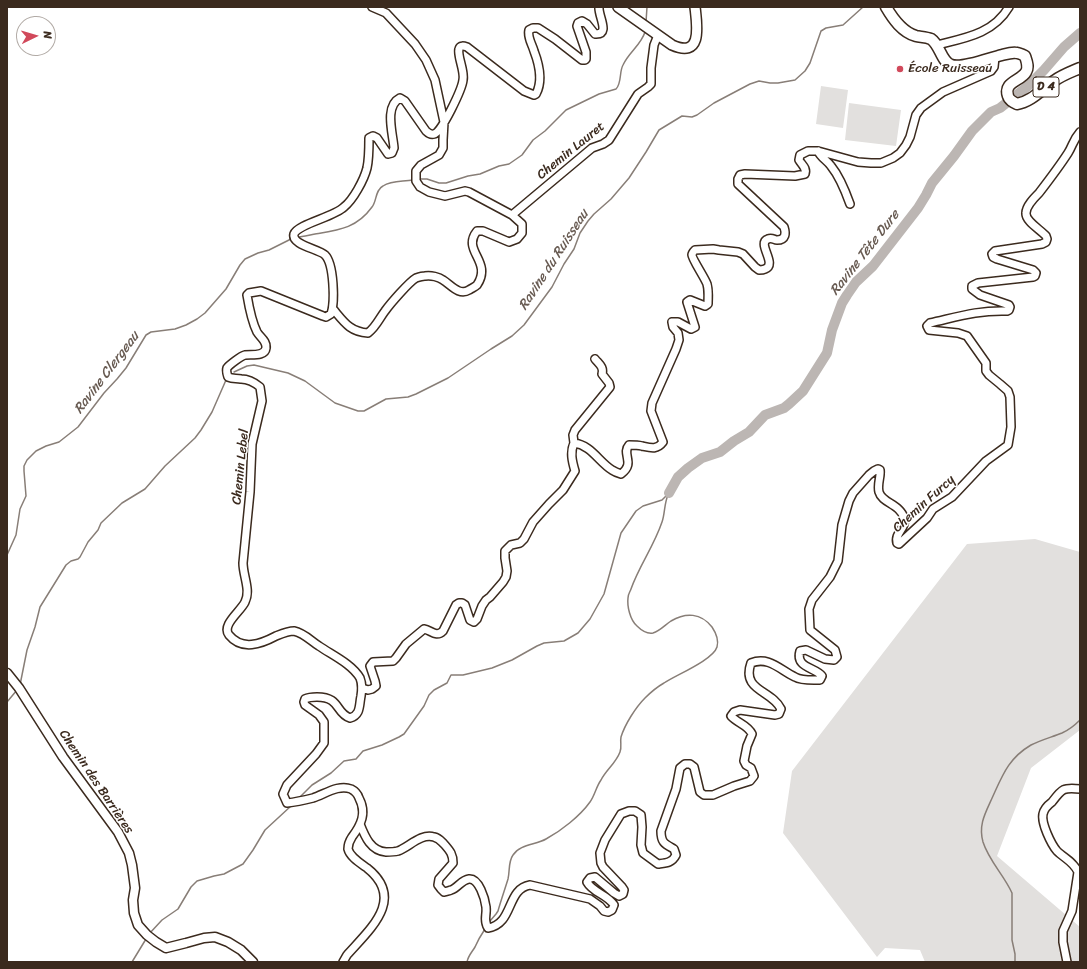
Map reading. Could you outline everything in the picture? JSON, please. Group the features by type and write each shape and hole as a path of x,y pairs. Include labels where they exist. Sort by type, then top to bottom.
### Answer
{"main road":[{"path":"618,7 672,45 686,49 692,46 697,36 698,29 695,7"},
{"path":"886,7 907,33 915,36 930,38 937,45"},
{"name":"D 4","path":"937,45 944,59 950,64 957,66 966,65 1009,53 1017,53 1025,56 1028,64 1026,72 1008,87 1007,92 1008,97 1012,102 1017,104 1022,104 1028,101 1055,80 1080,68"}],"street":[{"path":"372,7 386,12 415,44 426,60 435,80 444,122 443,148 439,155 421,165 416,171 416,181 420,187 429,192 445,196 465,191 469,192 512,215 522,224 522,233 517,239 509,242 483,231 477,231 473,236 472,243 473,250 480,263 481,274 476,286 466,292 457,291 442,279 425,276 416,278 388,307 374,329 368,333 361,332 347,326 333,309 331,272 327,257 317,250 304,246 296,241 294,234 298,229 307,224 324,218 344,208 352,198 367,168 369,138 373,136 377,138 388,154 394,151 390,115 393,105 398,99 400,98 408,103 429,134 436,134 444,122 457,99 462,85 464,73 459,54 459,49 461,47 467,47 524,91 534,95 538,90 539,69 535,53 528,37 529,30 538,28 582,60 585,60 586,52 577,26 578,23 582,21 587,24 595,34 600,34 603,32 604,29 599,14 599,7"},
{"path":"937,45 975,35 991,27 1005,14 1009,7"},
{"name":"Chemin Lauret","path":"512,215 592,148 609,140 638,94 651,84 651,68 654,45 658,35"},
{"path":"574,443 587,447 613,471 621,474 628,466 629,461 627,448 629,445 656,448 663,442 651,411 652,403 679,340 678,334 672,326 672,322 678,322 691,329 695,328 687,302 690,300 705,306 708,304 706,284 692,257 692,253 695,250 713,249 738,252 743,254 759,270 766,269 769,267 769,263 767,252 764,249 765,240 772,238 778,240 785,236 786,232 784,226 738,184 740,175 795,176 805,174 806,171 799,160 800,155 808,152 818,151 858,162 871,163 881,163 893,158 900,153 906,145 910,137 916,115 921,108 943,92 991,70 994,67 995,57"},
{"name":"Chemin Furcy","path":"360,824 370,843 375,849 381,851 398,851 421,838 433,836 439,839 451,852 453,863 439,879 438,885 444,892 451,890 464,880 471,879 476,881 483,895 486,907 485,921 488,928 493,928 506,917 517,892 524,886 530,885 590,899 604,911 608,912 612,910 614,905 611,900 589,886 587,882 590,878 595,877 614,893 620,896 623,894 624,890 622,887 603,867 600,853 605,840 621,814 629,811 635,811 641,814 641,845 643,853 658,864 673,860 676,855 674,849 667,846 663,842 661,838 661,831 676,789 680,768 685,764 690,764 694,767 700,792 704,795 713,795 750,781 754,776 751,768 746,765 744,761 747,746 752,734 750,729 731,716 734,712 740,710 775,715 779,714 781,709 779,705 770,697 754,686 749,670 751,664 759,660 775,664 796,678 820,680 822,676 820,673 809,669 800,660 800,651 806,650 825,659 834,660 837,656 835,650 810,630 809,609 812,600 830,577 838,562 842,525 845,512 853,494 874,471 878,469 880,470 879,491 882,497 898,508 905,520 896,540 899,544 927,518 933,509 952,497 986,461 1008,445 1011,427 1010,396 1008,391 986,371 986,363 967,336 958,333 929,330 927,326 930,323 970,313 1009,310 1009,305 980,295 972,289 972,286 978,283 1035,276 1036,273 1033,270 997,259 992,257 992,254 995,251 1042,244 1046,242 1047,238 1044,233 1029,220 1026,216 1026,212 1032,201 1055,173 1069,150 1074,138 1080,132"},
{"path":"818,151 820,156 830,165 843,184 850,204"},
{"name":"Chemin Lebel","path":"333,309 332,314 326,317 261,291 252,292 247,295 249,308 258,332 266,345 266,350 260,354 241,357 228,367 227,371 228,377 231,379 248,380 260,387 262,400 252,444 250,492 243,564 247,594 245,602 227,629 228,634 236,642 250,645 264,642 292,631 304,634 320,647 343,661 357,674 362,688"},
{"path":"343,962 347,955 378,918 383,908 384,897 382,885 375,875 356,860 348,850 350,840 362,820 363,812 361,802 357,794 352,790 343,788 331,790 315,797 287,803 283,794 286,785 316,754 324,743 324,722 320,714 305,706 305,699 309,697 323,697 332,700 346,717 355,717 359,712 362,688 368,690 376,686 370,666 373,662 393,661 406,644 424,629 437,635 440,634 456,605 460,603 465,606 470,620 474,622 477,619 486,600 504,582 507,571 505,551 511,545 520,543 524,539 533,522 563,490 575,471 571,449 574,443 573,435 575,430 610,387 609,383 602,374 604,370 595,359"},
{"name":"Chemin des Barrières","path":"7,673 23,694 63,757 118,832 129,854 132,865 135,888 134,913 138,925 147,935 166,948 204,938 215,937 242,950 253,962"},
{"path":"1068,962 1063,942 1063,931 1072,911 1078,872 1073,863 1056,849 1044,825 1042,816 1044,810 1061,791 1072,788 1080,789"}],"shaded area":[{"path":"821,86 848,90 843,128 816,124"},
{"path":"849,103 901,110 896,146 845,140"},
{"path":"1035,539 1080,552 1080,730 1031,768 997,856 1080,927 1080,962 925,962 920,950 885,948 877,957 783,833 792,771 967,544"}],"waterway":[{"name":"Ravine Clergeau","path":"646,22 647,7"},
{"name":"Ravine du Ruisseau","path":"234,372 247,366 254,365 288,373 305,381 335,403 358,411 364,411 386,399 408,397 448,378 512,336 524,325 552,287 574,249 580,233 588,221 611,199 629,178 659,130 682,116 692,117 697,115 714,103 750,84 759,81 778,83 795,80 805,71 810,63 821,31 826,28 843,25 863,7"},
{"name":"Ravine Clergeau","path":"419,179 446,183 480,174 499,166 509,164 522,155 533,140 545,131 566,110 599,94 616,89 619,84 623,65 628,56 641,41 645,32"},
{"name":"Ravine Tête Dure","path":"669,493 678,477 688,468 702,458 720,452 749,432 765,415 784,408 803,391 827,353 832,330 842,303 847,295 856,282 873,266 918,208 932,183 972,131 991,112 1000,108 1028,86 1064,47 1080,33"},
{"name":"Ravine Clergeau","path":"297,237 332,231 354,224 360,220 372,207 380,188 390,183 413,180"},
{"name":"Ravine Clergeau","path":"7,555 16,535 20,509 26,496 24,466 27,460 36,451 59,442 78,427 104,393 126,368 146,335 151,332 175,329 197,319 205,313 226,289 245,259 269,250 293,238"},
{"name":"Ravine du Ruisseau","path":"20,685 27,650 40,607 66,565 80,557 101,523 122,503 145,489 165,466 195,438 212,412 226,380"},
{"name":"Ravine Tête Dure","path":"298,799 312,785 331,773 344,761 356,759 363,751 382,745 404,734 424,706 429,695 434,690 447,683 451,675 463,675 492,668 512,660 544,643 564,641 578,633 590,619 604,594 621,533 636,511 643,506 662,500 669,493"},
{"path":"490,921 498,911 508,879 511,858 516,851 552,836 581,813 593,797 603,776 618,756 621,750 621,739 625,727 631,716 642,702 659,686 709,657 717,647 718,644 716,634 712,627 708,622 693,615 677,618 653,633 640,629 632,620 628,601 629,594 638,572 659,531 668,495"},
{"name":"Ravine du Ruisseau","path":"7,702 17,690"},
{"path":"1015,962 1012,940 1012,893 986,849 982,836 982,824 988,807 1004,774 1017,755 1031,745 1062,733 1074,726 1080,720"},
{"name":"Ravine Tête Dure","path":"149,934 162,920 178,909 191,887 197,881 224,874 243,864 265,830 291,806"},
{"path":"467,962 485,929"},
{"name":"Ravine Tête Dure","path":"132,962 146,939"}],"place":[{"name":"École Ruisseau","path":"900,69"}]}
